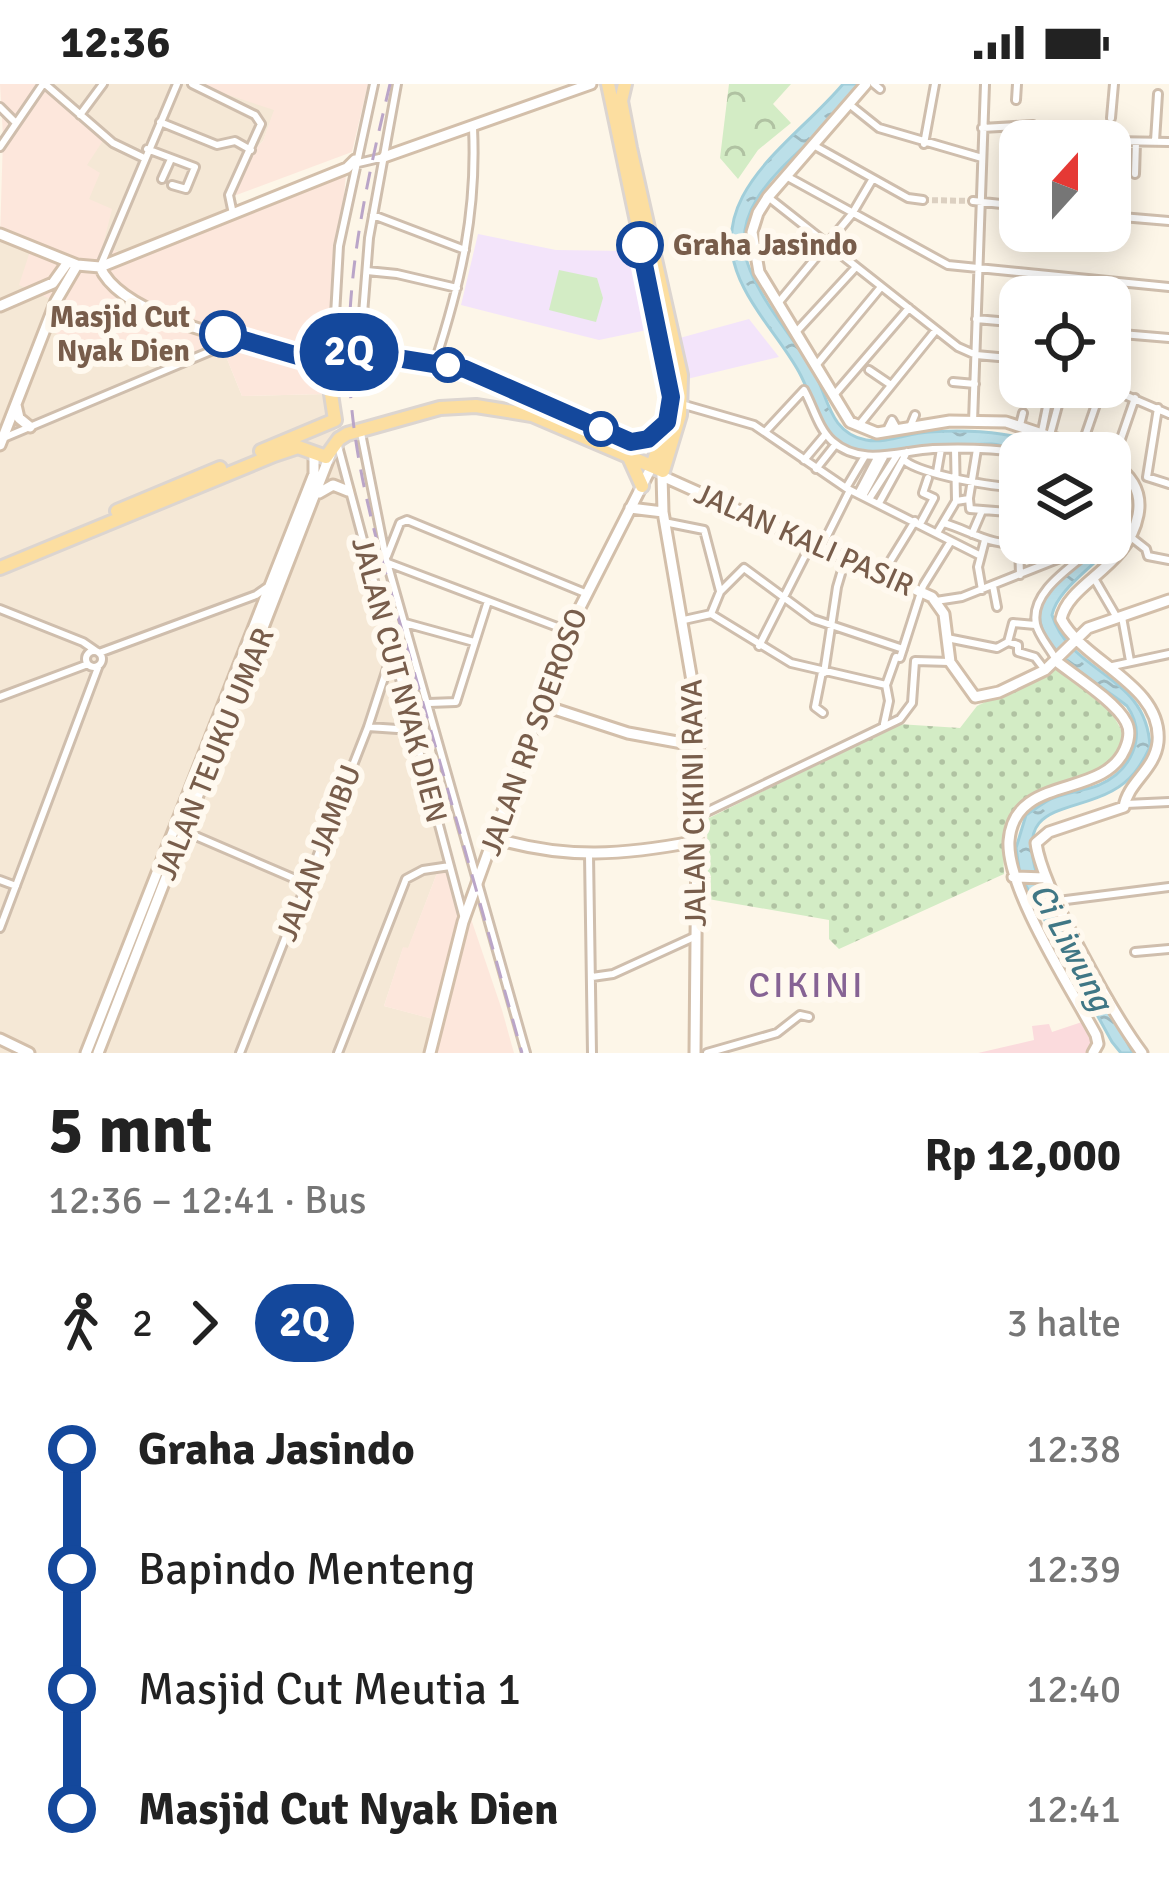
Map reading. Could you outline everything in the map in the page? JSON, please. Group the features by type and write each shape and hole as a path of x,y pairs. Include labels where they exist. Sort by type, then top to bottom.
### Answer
{"main road":[{"path":"608,84 676,414"},
{"path":"215,475 295,448 313,453 334,448 361,430 440,408 489,406 532,415 628,450 676,414 679,367 621,101 625,84"},
{"path":"0,564 332,422 336,416 327,368 332,353 435,362 489,379 546,405 659,471"},
{"path":"313,453 311,440 319,435 429,404 476,398 546,405"},
{"name":"JALAN CIKINI RAYA","path":"659,471 676,414"},
{"path":"628,450 641,486"}],"street":[{"path":"0,147 44,84 113,143 195,167 186,188 172,185"},
{"path":"80,115 103,84"},
{"path":"177,84 100,267 104,278 134,304 327,368"},
{"path":"192,84 259,118 251,151 229,195"},
{"path":"305,358 332,353 339,246 352,166 374,84"},
{"path":"360,352 373,215 397,84"},
{"path":"0,234 73,264 100,267 352,166 571,86 591,84"},
{"path":"924,144 934,84"},
{"path":"973,422 976,201 986,84"},
{"path":"1016,100 1017,84"},
{"path":"1111,118 1114,84"},
{"path":"873,86 849,104 768,197 754,222 752,245 759,272 857,427 891,430 973,422 1020,425 1043,432"},
{"path":"1155,141 1158,94"},
{"path":"849,104 871,124 924,144 982,158"},
{"path":"0,107 16,123"},
{"path":"160,122 217,145 235,141 251,151"},
{"path":"435,362 457,288 474,202 472,124"},
{"path":"982,128 1035,125 1055,140 1169,142"},
{"path":"1135,175 1136,141"},
{"path":"814,146 908,198 923,200"},
{"path":"162,179 171,159"},
{"path":"786,176 940,262 1169,286"},
{"path":"776,304 852,214 872,180"},
{"path":"222,183 233,214"},
{"path":"768,197 958,347 976,356 999,358"},
{"path":"976,201 999,204"},
{"path":"373,215 465,250"},
{"path":"1131,218 1169,221"},
{"path":"0,306 53,283 73,264"},
{"path":"1,441 73,264"},
{"path":"797,331 856,267"},
{"path":"367,271 457,288"},
{"path":"818,363 881,287"},
{"path":"41,288 50,291 56,301"},
{"path":"834,395 909,308"},
{"path":"976,319 999,321"},
{"path":"209,330 211,350"},
{"path":"857,427 936,330"},
{"path":"1131,334 1169,338"},
{"path":"1,441 238,340"},
{"path":"868,370 891,385"},
{"path":"952,382 975,384"},
{"path":"764,432 804,390 825,434 836,445 865,455 903,456 928,449 999,451"},
{"path":"1131,396 1169,413"},
{"path":"1123,432 1136,398"},
{"path":"16,405 17,415 30,427"},
{"path":"1158,408 1147,477 1169,484"},
{"path":"1020,425 1023,413"},
{"path":"676,414 754,425 857,493 979,555"},
{"path":"910,427 915,415"},
{"path":"361,430 387,561 526,1053"},
{"path":"804,460 825,434"},
{"path":"816,469 836,445"},
{"name":"JALAN TEUKU UMAR","path":"98,1053 138,932 334,448"},
{"name":"JALAN CUT NYAK DIEN","path":"334,448 464,918"},
{"path":"884,572 934,499 922,493 928,449"},
{"path":"938,472 941,449"},
{"path":"937,533 956,501 955,449"},
{"path":"977,449 970,509 999,512"},
{"name":"JALAN TEUKU UMAR","path":"264,614 314,474 313,453"},
{"path":"857,493 865,455"},
{"path":"760,646 782,598 881,456"},
{"path":"857,493 903,456"},
{"path":"903,456 926,474 938,472 999,486"},
{"path":"879,503 903,456"},
{"name":"JALAN RP SOEROSO","path":"430,1053 464,918 568,632 641,486 659,471"},
{"name":"JALAN KALI PASIR","path":"659,471 684,487 884,572 936,601 944,614 950,662"},
{"name":"JALAN CIKINI RAYA","path":"659,471 696,688 695,1053"},
{"path":"1126,804 1126,792 1155,754 1156,719 1142,696 1074,640 1062,614 1132,538 1139,494 1131,480"},
{"path":"316,497 333,485 348,491"},
{"path":"663,514 673,491 684,487"},
{"path":"956,501 969,500"},
{"path":"631,508 704,530 720,592"},
{"path":"972,534 981,513"},
{"path":"387,561 400,523 407,520 585,593"},
{"path":"944,523 999,541"},
{"path":"1132,538 1147,549 1148,556 1169,560"},
{"path":"982,590 979,555 985,539"},
{"path":"884,724 889,701 886,686 896,657 921,592 951,541"},
{"path":"823,712 814,707 846,557"},
{"path":"387,561 568,632"},
{"path":"1020,564 1020,575"},
{"path":"936,601 982,590 1046,564"},
{"path":"1077,564 1043,595 1036,609 1036,625 1058,659 1123,717 1129,730 1127,744 1109,769 1041,794 1022,810 1009,838 1017,877 1098,1040 1093,1053"},
{"path":"711,614 720,592 744,568 812,619 915,661 950,662 975,698 1046,670 1088,628 1166,601 1169,588"},
{"path":"1095,580 1119,615 1130,661"},
{"path":"0,697 260,593 273,581"},
{"path":"993,586 997,607"},
{"path":"245,597 264,614"},
{"path":"427,703 454,704 488,601"},
{"path":"0,610 82,642 94,659 93,676 0,928"},
{"path":"684,620 711,614 791,663 886,686"},
{"path":"405,623 474,642"},
{"path":"1008,642 1013,623 1036,625"},
{"path":"947,638 992,649 1008,642 1018,645 1018,652 1035,657 1046,670"},
{"name":"JALAN JAMBU","path":"240,1053 368,727 392,651"},
{"path":"1107,668 1169,654"},
{"path":"698,816 900,719 910,706 915,661"},
{"path":"542,705 628,733 699,746"},
{"path":"368,727 413,730"},
{"path":"1142,1053 1122,1026 1042,878 1040,836 1117,812 1126,804 1169,802"},
{"name":"JALAN TEUKU UMAR","path":"86,1053 184,831 184,817"},
{"path":"184,831 308,884"},
{"path":"494,838 545,851 589,855 642,852 698,841"},
{"path":"589,855 592,1053"},
{"path":"338,1053 406,880 423,870 450,866"},
{"path":"1017,877 1042,878"},
{"path":"0,880 16,886"},
{"path":"1058,901 1169,887"},
{"path":"592,977 613,974 696,937"},
{"path":"1135,952 1169,949"},
{"path":"707,1053 777,1033 800,1015 809,1017"},
{"path":"0,1040 29,1053"}],"shaded area":[{"path":"0,84 43,84 106,136 87,165 100,173 89,199 112,209 103,245 133,259 346,174 326,394 242,396 223,349 181,364 170,341 126,342 121,349 92,347 49,331 59,303 19,285 30,251 0,238"},
{"path":"43,84 195,84 275,109 263,141 244,160 222,220 134,259 102,245 89,199 87,165"},
{"path":"195,84 368,84 352,152 231,197 244,160 263,141 274,110"},
{"path":"478,234 556,250 627,251 647,330 599,340 461,305"},
{"path":"0,238 30,251 92,347 145,340 223,349 242,396 326,394 449,854 408,949 403,948 384,1006 437,1020 431,1053 0,1053"},
{"path":"749,319 779,357 687,379 676,339"},
{"path":"449,854 514,1053 431,1053 436,1020 384,1006 403,947 408,948"},
{"path":"1085,1021 1092,1043 1088,1053 978,1053 1034,1040 1032,1026 1049,1024 1052,1032"}],"green space":[{"path":"729,84 791,84 773,104 791,123 758,150 738,179 720,158"},
{"path":"559,270 597,278 603,298 596,322 549,310"},
{"path":"1053,668 1096,696 1125,739 1101,768 1042,793 1016,810 1004,845 1004,874 839,949 829,939 829,920 708,899 707,819 898,724 960,728 977,706"}],"water":[{"path":"843,84 861,84 754,205 744,247 756,283 816,374 836,420 853,436 882,441 929,432 985,432 999,434 999,446 868,454 843,446 826,429 799,372 744,288 732,256 732,226 741,199 777,150"},
{"name":"Ci Liwung","path":"1077,564 1093,564 1060,598 1052,615 1075,651 1136,704 1146,723 1150,747 1119,787 1039,823 1032,851 1037,875 1133,1053 1121,1053 1112,1042 1020,875 1016,848 1026,815 1051,799 1110,779 1127,762 1136,740 1127,706 1061,655 1040,623 1041,606"}],"tunnel":[{"path":"923,200 973,201"}],"railway":[{"path":"390,84 351,292 349,363 356,443 382,560 522,1053"}],"bus line":[{"name":"2Q","path":"223,334 305,358 360,352 465,369 631,442 642,442 667,422 671,397 640,245"}],"place":[{"name":"Graha Jasindo","path":"640,245"},
{"name":"Masjid Cut Nyak Dien","path":"223,334"}],"district":[{"name":"CIKINI","path":"807,985"}]}
